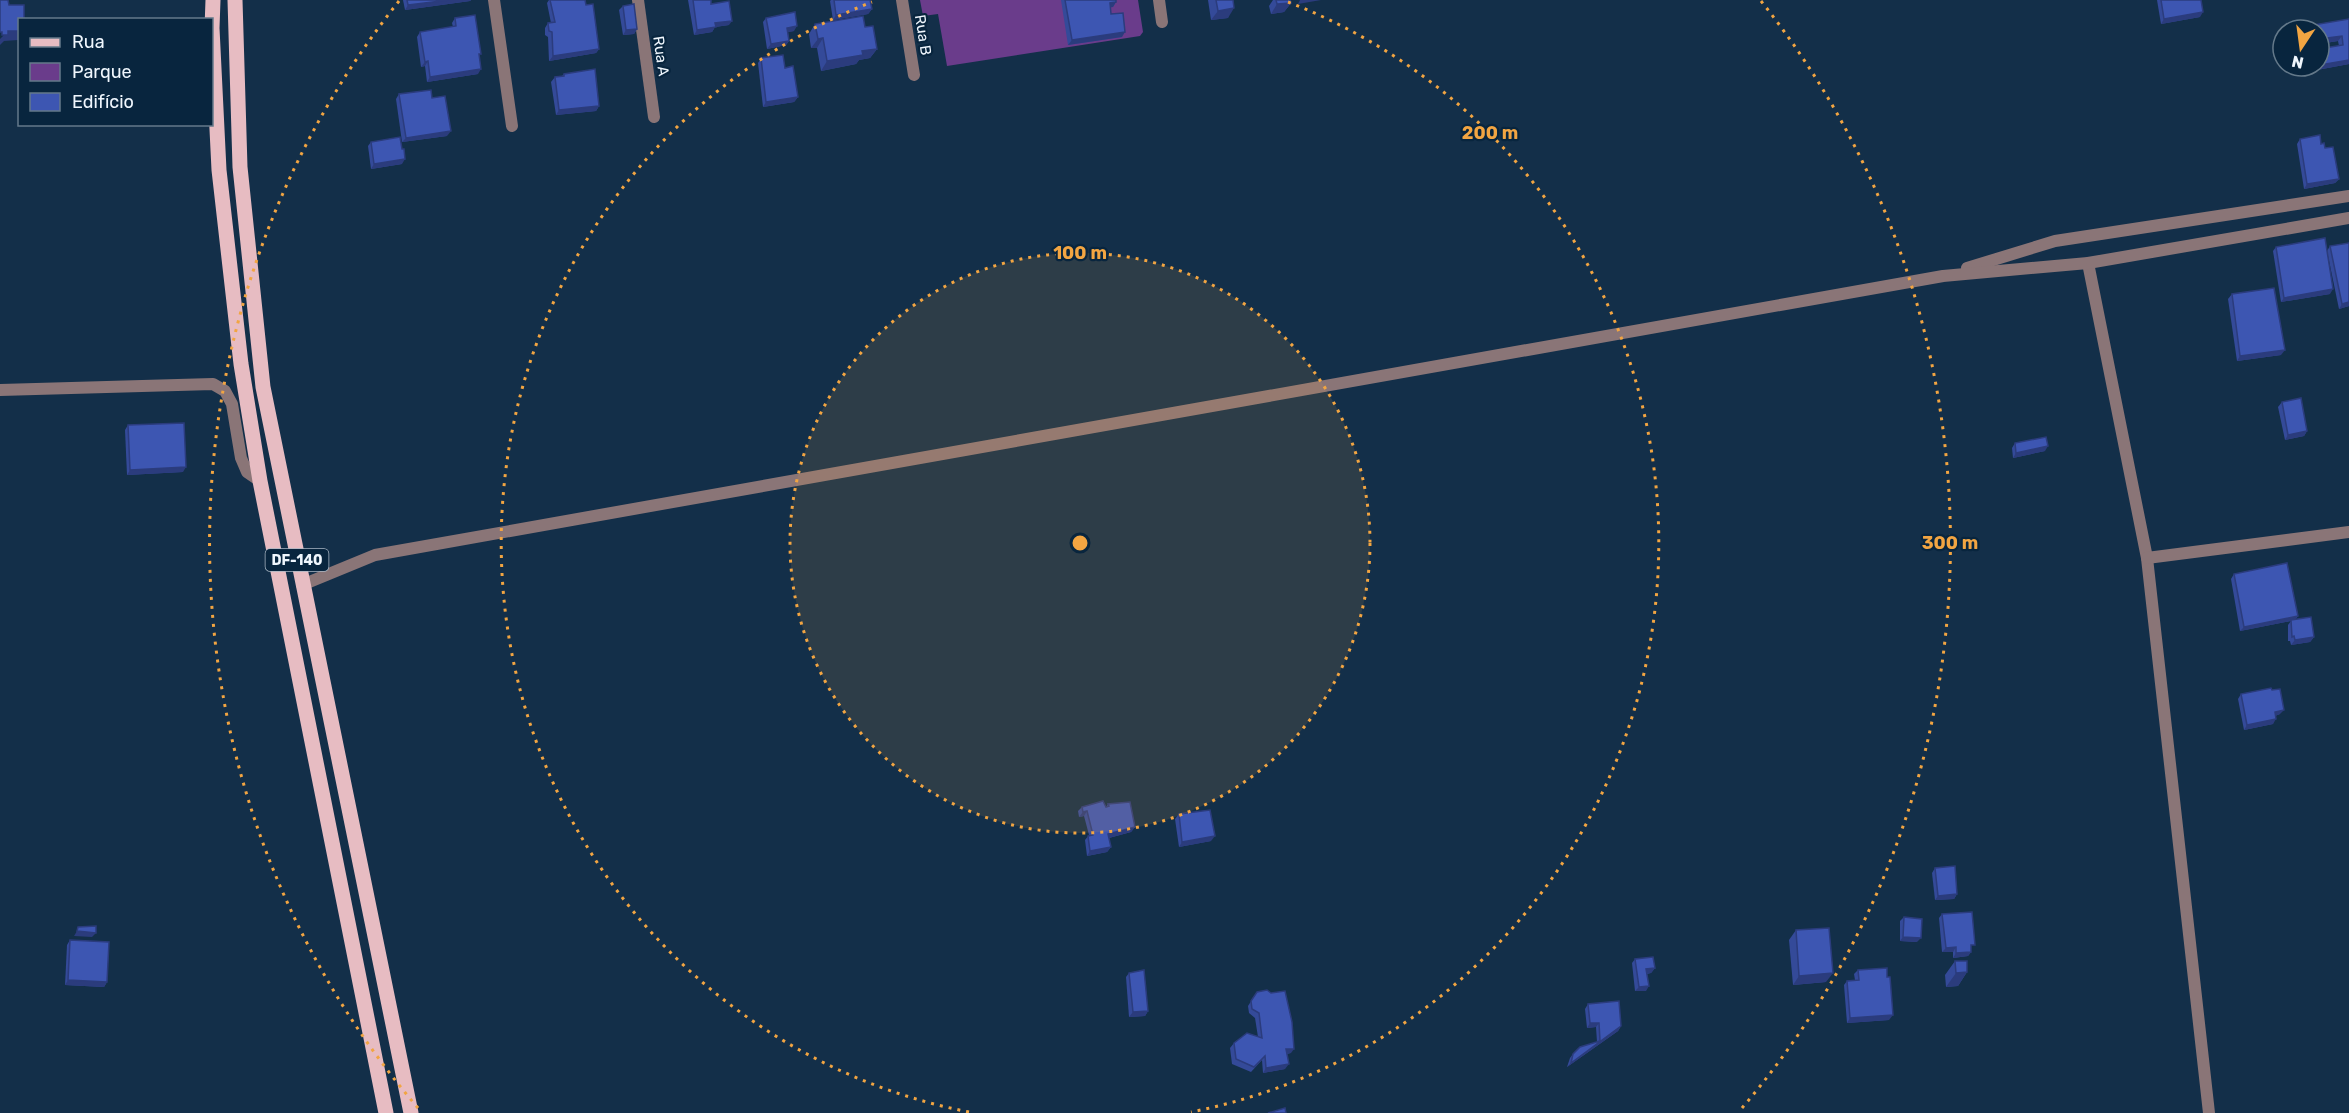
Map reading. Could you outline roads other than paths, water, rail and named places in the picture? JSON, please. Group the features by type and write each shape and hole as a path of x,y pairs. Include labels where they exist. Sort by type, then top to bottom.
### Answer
{"main road":[{"name":"DF-140","path":"212,18 213,0"},
{"name":"DF-140","path":"235,0 240,167 263,387 411,1113"},
{"name":"DF-140","path":"213,48 219,170 241,364 260,481 387,1113"}],"street":[{"path":"494,0 512,126"},
{"name":"Rua A","path":"638,0 654,117"},
{"name":"Rua B","path":"902,0 914,75"},
{"path":"1159,0 1162,22"},
{"path":"1943,276 2055,241 2349,196"},
{"path":"302,585 375,555 1943,276 2088,263 2349,218"},
{"path":"2088,263 2147,558 2209,1113"},
{"path":"0,390 213,384 225,391 232,404 242,458 247,471 260,481"},
{"path":"2147,558 2349,532"}]}
